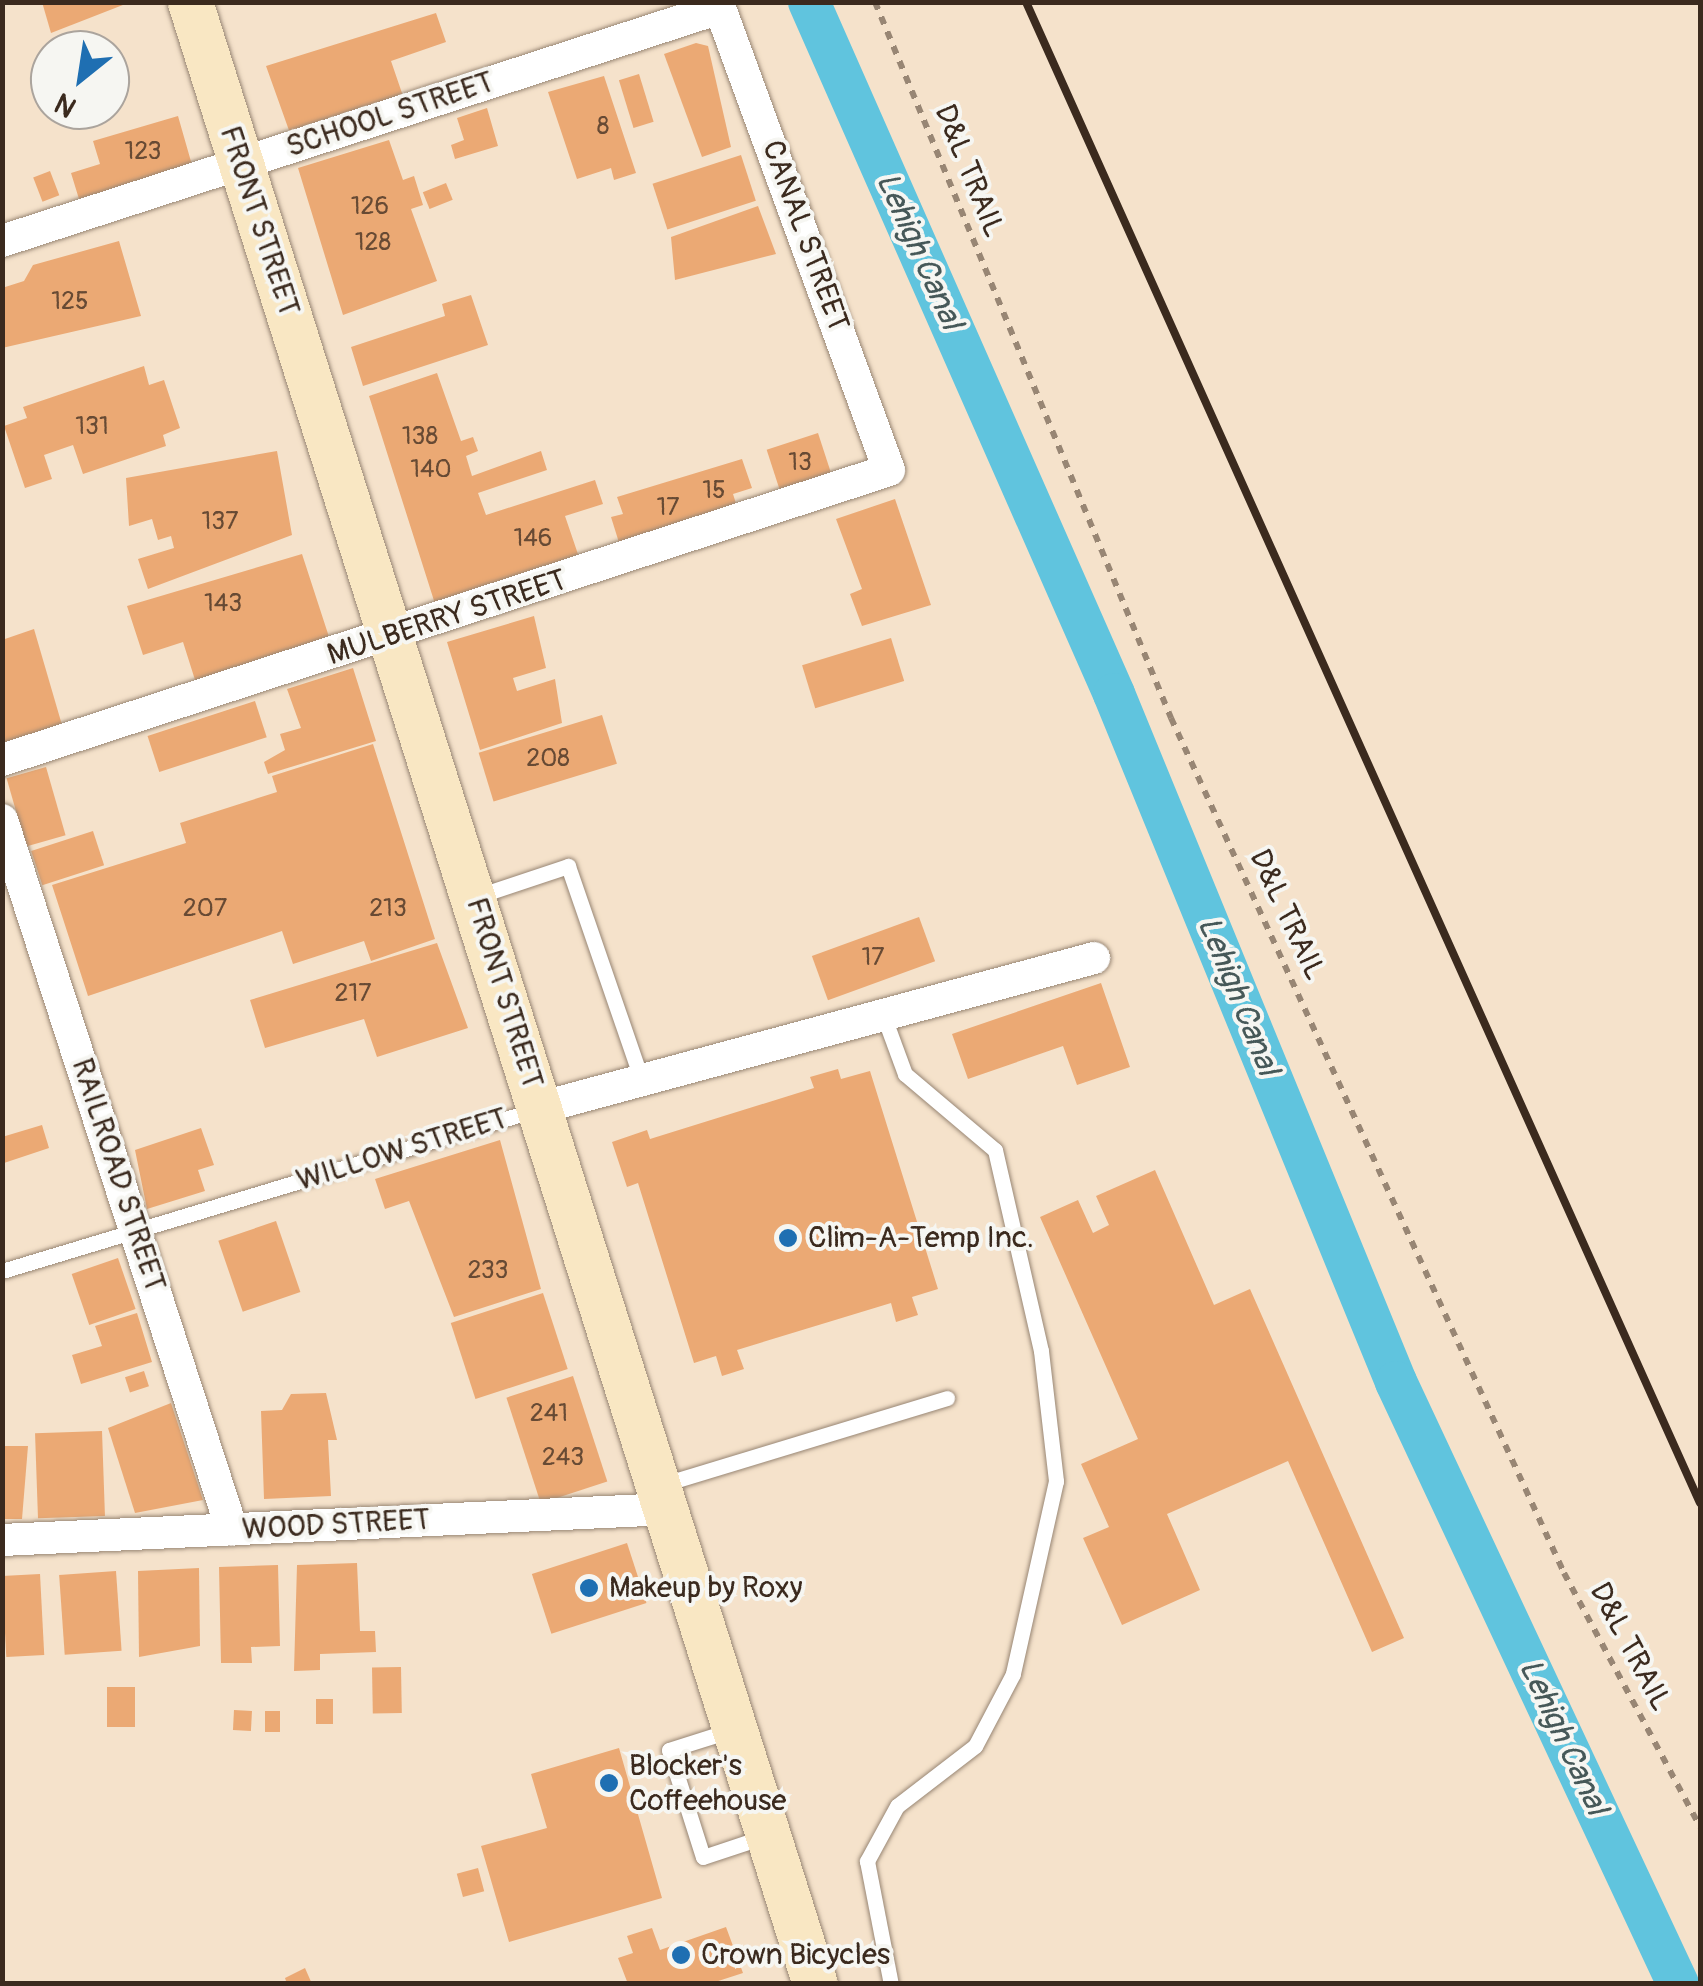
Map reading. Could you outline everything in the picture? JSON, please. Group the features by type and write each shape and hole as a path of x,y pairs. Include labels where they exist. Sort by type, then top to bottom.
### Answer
{"main road":[{"name":"FRONT STREET","path":"190,2 665,1497 815,1984"}],"street":[{"name":"SCHOOL STREET","path":"2,241 719,5"},
{"name":"CANAL STREET","path":"719,5 889,470"},
{"name":"MULBERRY STREET","path":"2,760 390,637 889,470"},
{"name":"RAILROAD STREET","path":"2,820 232,1530"},
{"name":"WILLOW STREET","path":"539,1108 643,1084 1094,958"},
{"name":"WOOD STREET","path":"2,1540 232,1530 665,1497"}],"lane":[{"path":"474,898 568,866 643,1084"},
{"path":"884,1016 905,1074 995,1150 1041,1351 1056,1481 1013,1674 975,1746 897,1806 866,1862 890,1984"},
{"name":"WILLOW STREET","path":"2,1271 539,1108"},
{"path":"665,1497 948,1398"},
{"path":"736,1729 668,1750 703,1857 770,1835"}],"path":[{"name":"D&L TRAIL","path":"875,2 1171,718 1564,1573 1700,1827"}],"building":[{"path":"42,2 128,2 59,30 50,30"},
{"path":"436,13 446,42 391,61 403,96 291,136 266,66"},
{"path":"696,43 708,46 731,147 702,157 664,54"},
{"path":"639,74 654,122 634,128 619,80"},
{"path":"604,76 636,173 614,180 611,168 577,179 548,92"},
{"path":"487,108 498,146 455,159 451,145 464,140 457,118"},
{"path":"178,116 192,165 79,199 71,173 100,164 93,141"},
{"path":"389,140 403,180 414,176 423,205 411,209 437,281 343,315 298,168"},
{"path":"741,155 756,201 667,229 653,184"},
{"path":"50,171 59,195 43,202 33,177"},
{"path":"446,183 453,200 430,209 423,192"},
{"path":"758,206 776,254 675,280 671,237"},
{"path":"119,241 141,316 2,348 2,288 24,281 33,265"},
{"path":"471,295 488,345 363,386 351,347 445,316 442,304"},
{"path":"144,366 149,385 164,380 180,428 163,435 166,446 83,474 73,445 44,455 52,479 25,488 4,426 27,418 23,407"},
{"path":"437,373 461,441 473,437 478,451 466,456 472,476 541,451 547,470 478,493 486,515 595,480 603,504 565,516 581,563 436,607 369,396"},
{"path":"818,433 832,476 781,492 767,450"},
{"path":"277,451 292,535 148,589 138,559 174,548 171,536 158,540 152,519 129,526 126,478"},
{"path":"742,459 752,488 733,494 739,513 621,549 611,517 623,514 617,497"},
{"path":"895,499 931,605 862,626 850,594 862,589 836,519"},
{"path":"302,554 330,640 196,683 183,642 143,655 127,606"},
{"path":"534,616 546,668 513,678 517,691 555,679 562,723 480,750 447,642"},
{"path":"34,629 62,725 2,743 2,640"},
{"path":"891,638 904,681 815,708 802,665"},
{"path":"353,668 376,741 268,774 264,762 285,750 280,734 301,728 287,689"},
{"path":"255,701 267,737 159,772 148,736"},
{"path":"602,715 617,764 494,801 479,753"},
{"path":"373,744 435,939 371,961 364,941 293,964 282,931 88,996 52,885 186,843 180,823 277,792 272,776"},
{"path":"46,767 66,835 26,847 7,778"},
{"path":"93,831 104,865 42,885 31,851"},
{"path":"919,917 935,961 828,1000 812,956"},
{"path":"437,943 468,1028 377,1057 364,1019 265,1048 250,1000"},
{"path":"1101,983 1130,1067 1077,1085 1063,1046 968,1079 952,1034"},
{"name":"Clim-A-Temp Inc.","path":"838,1069 841,1079 870,1071 938,1289 912,1297 918,1315 896,1322 891,1303 737,1350 744,1369 722,1376 716,1356 694,1363 638,1183 627,1187 612,1142 647,1130 650,1139 814,1088 810,1077"},
{"path":"42,1125 49,1148 4,1163 2,1137"},
{"path":"201,1128 214,1165 198,1170 205,1191 147,1209 135,1150"},
{"path":"500,1140 541,1289 454,1317 409,1201 385,1209 375,1179"},
{"path":"1155,1170 1214,1305 1250,1289 1404,1638 1372,1652 1288,1461 1167,1514 1200,1590 1122,1625 1083,1538 1109,1527 1081,1464 1138,1439 1040,1217 1078,1200 1093,1233 1109,1225 1096,1196"},
{"path":"276,1221 300,1292 243,1312 218,1241"},
{"path":"118,1258 136,1309 89,1325 72,1274"},
{"path":"543,1293 568,1369 475,1399 451,1323"},
{"path":"137,1313 152,1362 81,1384 72,1355 102,1346 95,1326"},
{"path":"144,1371 149,1386 130,1392 125,1377"},
{"path":"573,1376 607,1482 541,1503 506,1398"},
{"path":"326,1393 337,1440 328,1440 331,1496 264,1499 261,1411 282,1410 291,1394"},
{"path":"171,1403 203,1500 135,1513 108,1428"},
{"path":"102,1431 105,1516 38,1518 35,1433"},
{"path":"2,1446 28,1446 22,1519 2,1519"},
{"name":"Makeup by Roxy","path":"627,1543 646,1603 551,1634 532,1574"},
{"path":"357,1563 360,1631 375,1631 376,1652 320,1654 320,1670 294,1671 297,1565"},
{"path":"278,1565 280,1646 251,1647 252,1663 221,1663 219,1567"},
{"path":"199,1568 200,1646 139,1657 138,1571"},
{"path":"116,1571 122,1651 65,1655 59,1575"},
{"path":"40,1574 44,1655 6,1657 2,1576"},
{"path":"401,1667 402,1713 373,1713 372,1668"},
{"path":"107,1687 135,1687 135,1727 107,1727"},
{"path":"316,1699 333,1699 333,1724 316,1724"},
{"path":"234,1710 252,1711 251,1731 233,1730"},
{"path":"265,1711 280,1711 280,1732 265,1732"},
{"path":"619,1748 662,1898 509,1942 481,1846 547,1828 531,1774"},
{"path":"478,1868 484,1891 463,1897 457,1874"},
{"name":"Crown Bicycles","path":"726,1927 743,1973 709,1984 628,1984 618,1958 633,1953 627,1936 652,1928 660,1950"},
{"path":"305,1968 312,1984 287,1984 285,1978"}],"waterway":[{"name":"Lehigh Canal","path":"809,2 1114,694 1396,1382 1678,1984"}],"railway":[{"path":"1026,2 1700,1503"}],"place":[{"name":"Clim-A-Temp Inc.","path":"788,1238"},
{"name":"Makeup by Roxy","path":"589,1588"},
{"name":"Blocker's Coffeehouse","path":"609,1783"},
{"name":"Crown Bicycles","path":"681,1955"}]}
